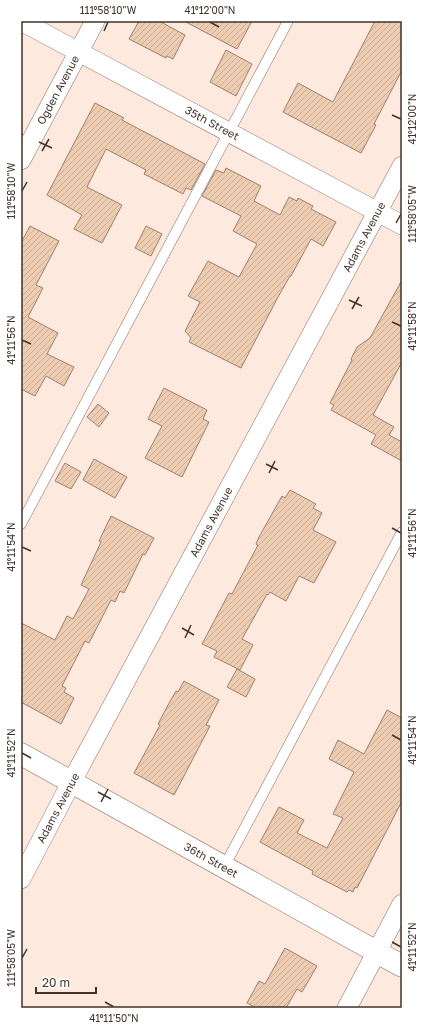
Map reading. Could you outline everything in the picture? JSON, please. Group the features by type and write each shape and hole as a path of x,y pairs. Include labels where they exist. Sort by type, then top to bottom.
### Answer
{"main road":[{"name":"36th Street","path":"21,754 72,781 402,966"}],"street":[{"name":"35th Street","path":"21,21 402,225"},
{"name":"Ogden Avenue","path":"21,160 95,21"},
{"name":"Adams Avenue","path":"21,879 72,781 402,166"},
{"path":"346,1008 402,904"}],"lane":[{"path":"21,524 288,21"},
{"path":"224,867 402,532"}],"building":[{"path":"139,21 159,21 185,35 173,59 167,56 166,58 129,39"},
{"path":"184,21 252,21 237,49"},
{"path":"375,21 402,21 402,70 361,153 283,112 298,83 333,102"},
{"path":"226,50 252,64 236,96 210,82"},
{"path":"95,103 124,118 122,120 205,164 191,190 186,188 183,194 144,174 146,170 106,149 87,187 122,205 102,243 74,229 82,215 47,195"},
{"path":"226,168 261,186 254,201 280,215 289,197 297,201 298,198 313,206 311,209 336,222 323,246 311,239 278,297 241,368 189,342 191,338 185,331 200,302 188,296 208,261 239,277 257,244 233,231 241,216 202,196 216,170 224,173"},
{"path":"30,226 59,241 36,285 43,288 28,317 58,333 47,354 74,367 64,386 46,376 35,396 21,389 21,243"},
{"path":"146,226 162,234 151,256 135,248"},
{"path":"402,280 402,362 373,415 394,427 389,435 402,442 402,461 371,444 376,435 331,410 334,405 330,403 357,347 370,338"},
{"path":"164,388 207,410 203,419 209,422 182,477 145,458 162,426 148,419"},
{"path":"98,404 109,413 99,427 87,417"},
{"path":"94,459 127,477 115,498 83,480"},
{"path":"65,463 81,472 71,489 55,481"},
{"path":"290,490 316,504 313,508 322,513 313,530 336,542 314,583 299,576 286,601 270,592 268,595 267,594 242,639 253,645 240,670 214,657 217,651 202,644 229,593 232,594 258,545 256,544 259,537 282,496 285,498"},
{"path":"111,516 154,538 145,555 143,554 124,593 120,591 115,602 111,600 89,643 85,641 62,686 66,688 64,692 74,698 61,724 21,702 21,623 55,640 67,616 73,619 89,589 81,585"},
{"path":"237,669 255,679 246,697 227,687"},
{"path":"184,681 219,700 206,725 210,726 174,795 134,773 160,725 158,724 168,705"},
{"path":"387,710 402,718 402,801 357,888 355,887 353,892 349,890 347,892 312,874 313,871 260,842 279,807 304,820 297,833 327,848 343,818 333,814 354,772 329,759 338,740 364,754"},
{"path":"285,948 317,966 302,992 297,989 286,1008 256,1008 247,1003 259,981 265,984"}]}
